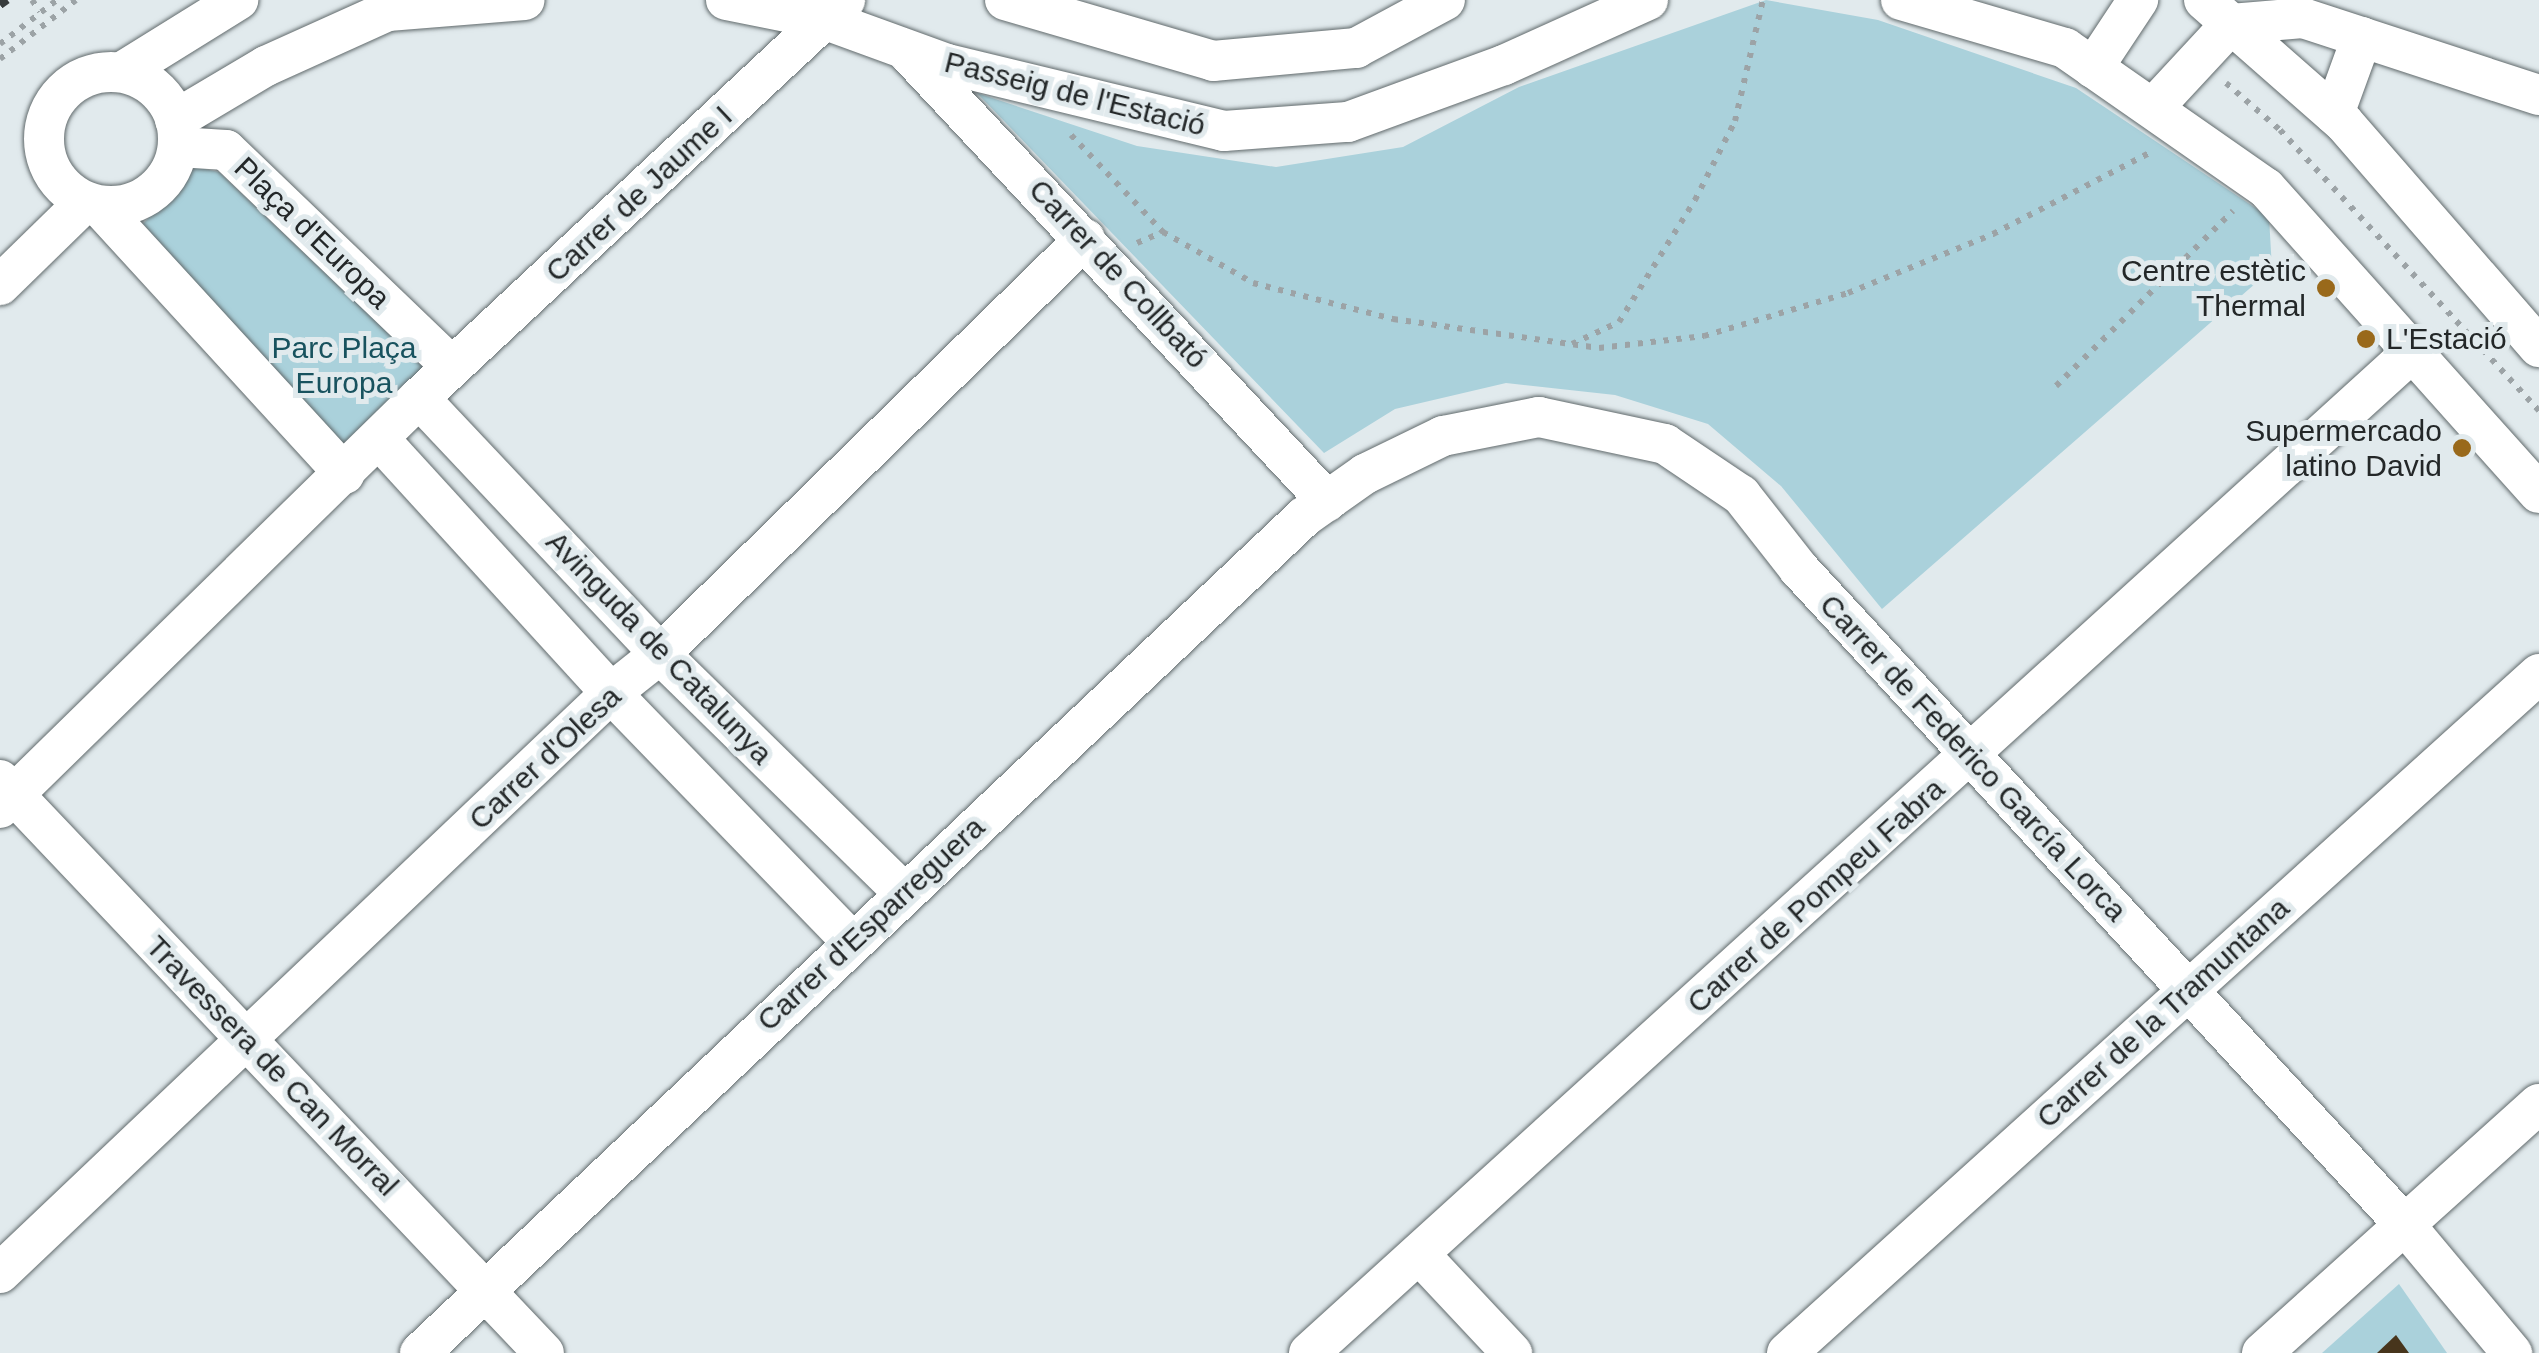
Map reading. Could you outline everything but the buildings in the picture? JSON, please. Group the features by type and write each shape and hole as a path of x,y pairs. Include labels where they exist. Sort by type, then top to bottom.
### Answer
{"street":[{"path":"238,0 122,72 79,79 49,110 43,131 48,163 66,190 92,204 344,474"},
{"path":"0,285 92,204 122,206 160,186 177,134 266,66 388,11 525,0"},
{"name":"Passeig de l'Estació","path":"726,0 835,10 906,50 1224,131 1348,122 1504,65 1648,0"},
{"path":"1005,0 1213,60 1356,48 1446,0"},
{"path":"1901,0 2065,48 2260,184 2409,355 2539,493"},
{"path":"2094,68 2138,0"},
{"name":"Carrer de Jaume I","path":"452,367 835,10"},
{"path":"2154,107 2198,59 2218,12"},
{"path":"2218,12 2302,18 2539,95"},
{"path":"2218,12 2334,114 2539,348"},
{"path":"2334,114 2362,37"},
{"name":"Carrer de Collbató","path":"906,50 1327,501"},
{"path":"122,72 155,88 177,134"},
{"name":"Plaça d'Europa","path":"177,134 226,150 452,367"},
{"name":"Carrer d'Olesa","path":"0,1273 249,1041 610,693 660,654 1085,239"},
{"name":"Carrer de Pompeu Fabra","path":"1309,1353 2409,355"},
{"path":"5,794 380,440 452,367"},
{"name":"Avinguda de Catalunya","path":"418,398 660,654 904,893"},
{"name":"Carrer de Federico García Lorca","path":"1327,501 1366,474 1443,436 1540,417 1665,444 1741,495 1799,569 2404,1226 2512,1353"},
{"name":"Avinguda de Catalunya","path":"380,440 610,693 852,942"},
{"name":"Carrer d'Esparreguera","path":"420,1353 904,893 1327,501"},
{"name":"Carrer de la Tramuntana","path":"1787,1353 2539,674"},
{"name":"Travessera de Can Morral","path":"5,794 249,1041 544,1353"},
{"path":"2262,1353 2539,1104"},
{"path":"1419,1254 1512,1353"}],"path":[{"path":"32,0 40,12"},
{"path":"0,44 57,0"},
{"path":"0,60 76,0"},
{"path":"1572,344 1619,322 1695,200 1735,120 1764,0"},
{"path":"2198,59 2280,130 2539,411"},
{"path":"1040,87 1083,149 1163,232 1252,283 1393,319 1599,348 1704,336 1848,293 1993,234 2190,132"},
{"path":"2056,386 2260,184"}],"green space":[{"path":"1766,0 1878,20 2076,88 2269,217 2272,269 1882,609 1781,486 1708,424 1615,395 1506,383 1395,409 1324,453 977,93 1137,146 1276,167 1403,147 1519,87"},
{"name":"Parc Plaça Europa","path":"195,167 219,172 425,368 344,448 143,224"},
{"path":"2399,1284 2447,1353 2322,1353"}],"railway":[{"path":"0,5 7,0"}],"place":[{"name":"Centre estètic Thermal","path":"2326,288"},
{"name":"L'Estació","path":"2366,339"},
{"name":"Supermercado latino David","path":"2462,448"}]}
